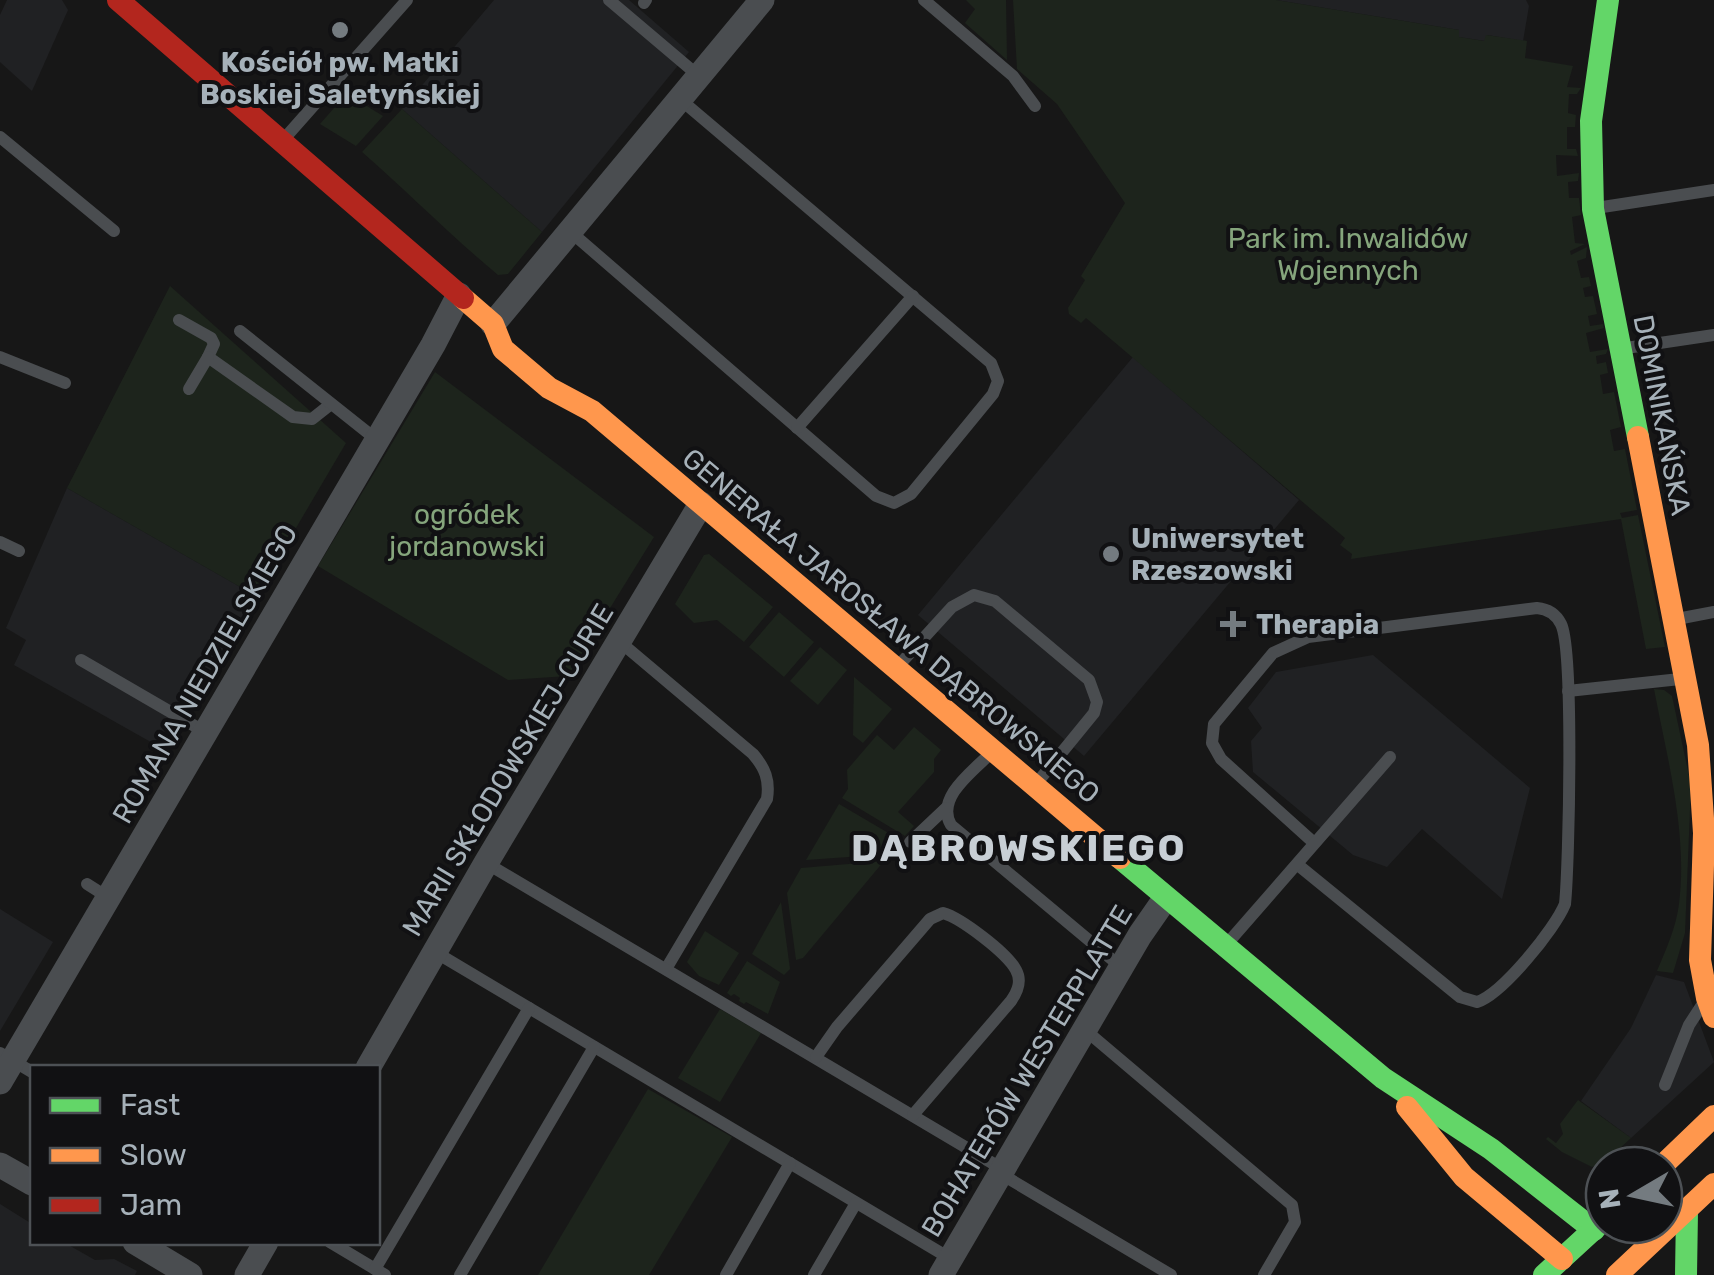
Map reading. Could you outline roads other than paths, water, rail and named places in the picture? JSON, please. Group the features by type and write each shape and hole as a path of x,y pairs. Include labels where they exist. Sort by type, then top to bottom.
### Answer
{"main road":[{"name":"GENERAŁA JAROSŁAWA DĄBROWSKIEGO","path":"118,0 493,324 503,349 549,388 592,410 894,670 1383,1078 1491,1149 1584,1218"},
{"name":"DOMINIKAŃSKA","path":"1608,0 1591,121 1593,209 1685,678 1704,802 1698,944 1710,1008"},
{"name":"GENERAŁA JAROSŁAWA DĄBROWSKIEGO","path":"493,324 520,330"},
{"name":"GENERAŁA JAROSŁAWA DĄBROWSKIEGO","path":"566,370 586,395 592,410"},
{"name":"GENERAŁA JAROSŁAWA DĄBROWSKIEGO","path":"1383,1078 1464,1177 1583,1275"},
{"path":"1684,1145 1714,1116"},
{"path":"1684,1213 1714,1184"},
{"path":"1686,1275 1688,1212"},
{"path":"1544,1275 1562,1259 1597,1245"},
{"path":"1613,1245 1616,1275"},
{"name":"GENERAŁA JAROSŁAWA DĄBROWSKIEGO","path":"1619,1245 1654,1275"}],"street":[{"path":"493,324 762,0"},
{"name":"ROMANA NIEDZIELSKIEGO","path":"11,1067 98,891 205,732 460,295"},
{"name":"MARII SKŁODOWSKIEJ-CURIE","path":"370,1065 702,504"},
{"name":"BOHATERÓW WESTERPLATTE","path":"946,1267 1084,1029 1166,899"},
{"path":"2,1169 30,1183"},
{"path":"139,1245 190,1275"},
{"path":"247,1275 264,1245"}],"lane":[{"path":"282,141 407,0"},
{"path":"609,0 700,76"},
{"path":"924,0 1013,76 1036,106"},
{"path":"572,233 876,496 894,503 911,494 993,394 998,381 991,363 681,100"},
{"path":"1,141 114,231"},
{"path":"1593,209 1714,190"},
{"path":"797,428 914,296"},
{"path":"179,320 211,338 214,344 189,389"},
{"path":"240,331 377,440"},
{"path":"1619,350 1714,334"},
{"path":"0,357 65,384"},
{"path":"208,357 293,417 312,418 331,404"},
{"path":"0,542 19,551"},
{"path":"894,670 952,606 974,595 995,601 1089,680 1097,702 1094,713 1033,787"},
{"path":"1298,865 1460,998 1477,1002 1486,999 1553,926 1564,904 1568,691 1564,630 1553,614 1546,609 1327,634 1292,642 1274,653 1214,724 1212,743 1221,759 1313,842"},
{"path":"1672,620 1714,612"},
{"path":"619,641 753,754 769,786 767,799 666,969"},
{"path":"81,660 205,732"},
{"path":"1568,691 1685,678"},
{"path":"910,842 946,808 963,780 992,751"},
{"path":"1224,947 1390,756"},
{"path":"946,808 946,817 959,833 1122,967"},
{"path":"486,863 913,1115 1171,1275"},
{"path":"816,1058 837,1026 930,919 944,914 961,921 1011,964 1019,985 1012,1001 913,1115"},
{"path":"435,952 856,1203 946,1267"},
{"path":"335,1245 380,1272 529,1008"},
{"path":"1665,1085 1689,1025 1710,1008"},
{"path":"1084,1029 1292,1204 1295,1222 1264,1275"},
{"path":"460,1275 594,1047"},
{"path":"726,1275 790,1164"},
{"path":"814,1275 856,1203"}],"place":[{"name":"Kościół pw. Matki Boskiej Saletyńskiej","path":"340,30"},
{"name":"Uniwersytet Rzeszowski","path":"1111,554"},
{"name":"Therapia","path":"1233,624"}],"district":[{"name":"DĄBROWSKIEGO","path":"1019,848"}],"park label":[{"name":"Park im. Inwalidów Wojennych","path":"1348,254"},
{"name":"ogródek jordanowski","path":"467,530"}]}
